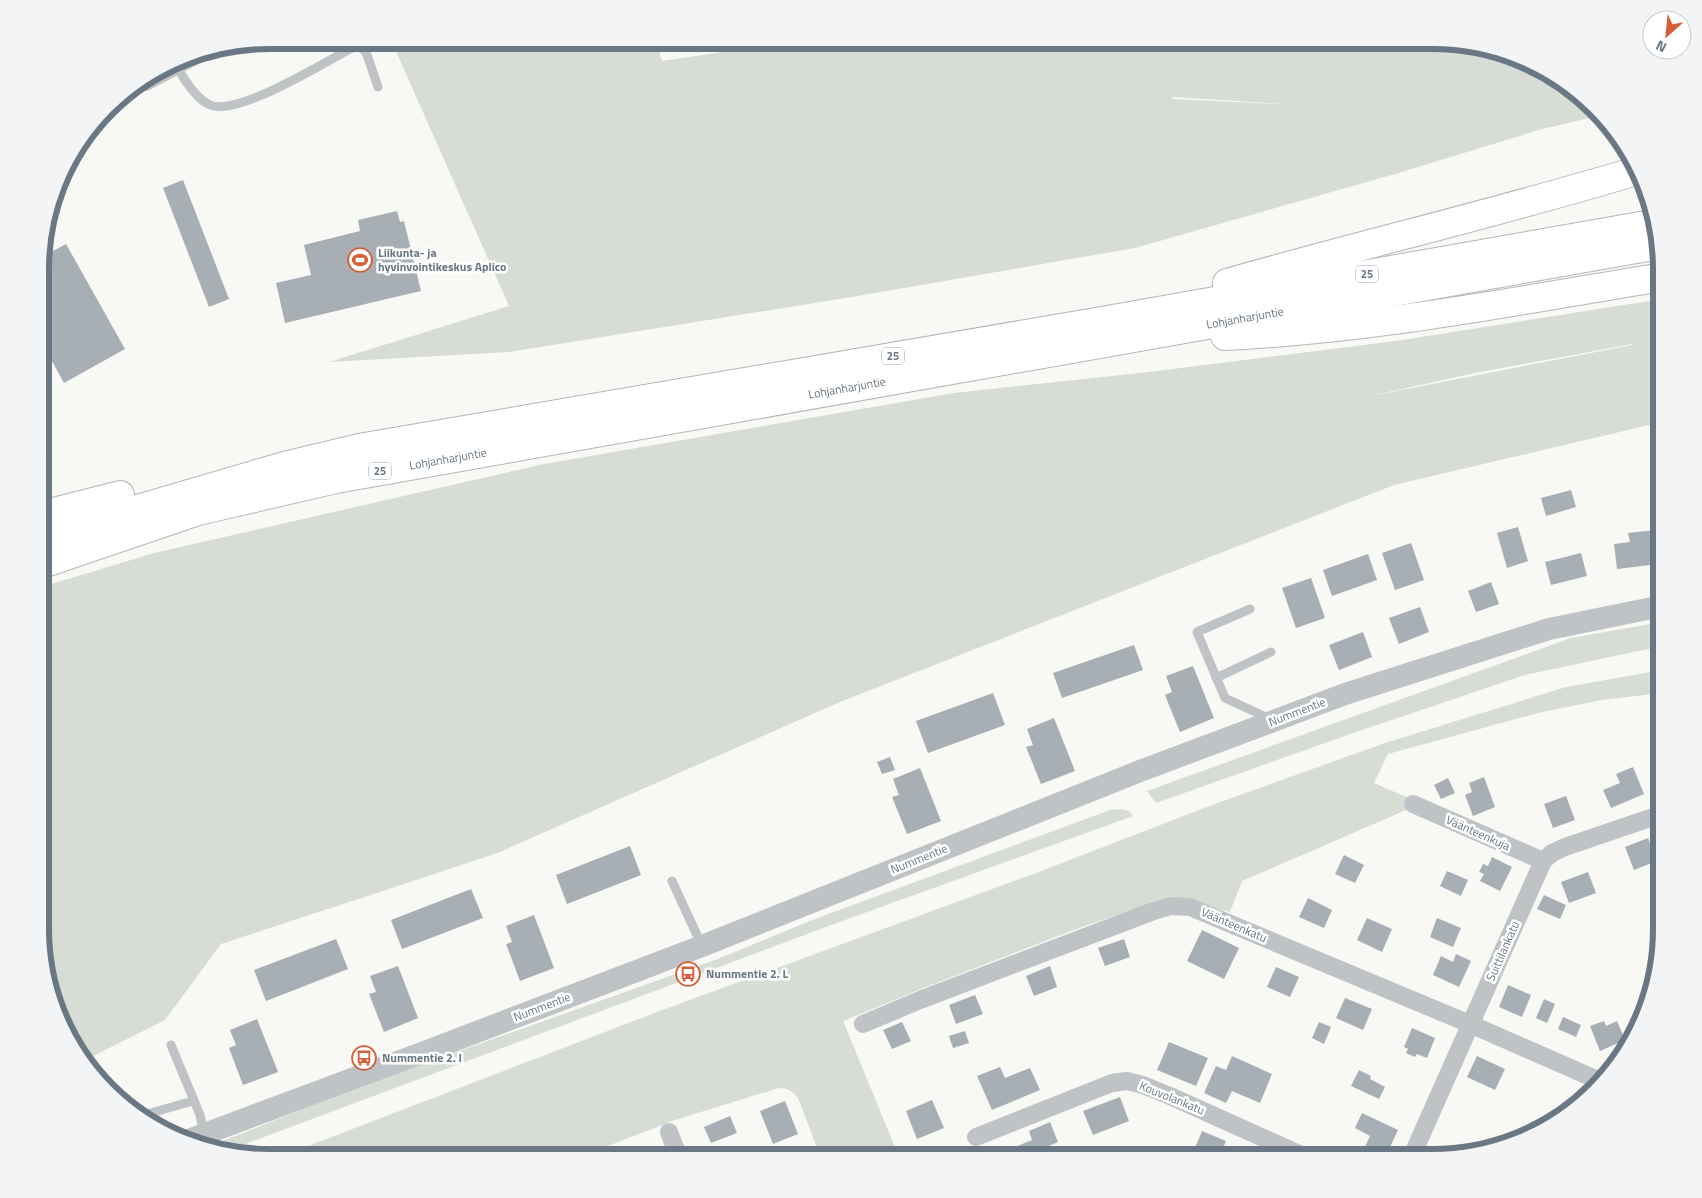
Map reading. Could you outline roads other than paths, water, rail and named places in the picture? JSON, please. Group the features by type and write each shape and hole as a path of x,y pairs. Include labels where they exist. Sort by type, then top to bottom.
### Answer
{"highway":[{"path":"1100,332 1285,266 1631,172"},
{"name":"Lohjanharjuntie","path":"49,562 198,511 336,479 1649,225"},
{"name":"Lohjanharjuntie","path":"49,535 288,465 359,448 1652,246"},
{"path":"1100,332 1289,333 1439,314 1653,278"},
{"path":"49,513 230,466 288,465"}],"street":[{"name":"Nummentie","path":"197,1137 702,946 1140,771 1403,674 1549,628 1653,608"},
{"name":"Väänteenkuja","path":"1413,804 1543,861"},
{"path":"1543,861 1552,853 1565,847 1653,817"},
{"name":"Suittilankatu","path":"1415,1149 1543,861"},
{"name":"Väänteenkatu","path":"862,1024 929,996 1151,912 1171,906 1190,907 1470,1024 1595,1079"},
{"name":"Kouvolankatu","path":"976,1137 1112,1083 1127,1081 1170,1096 1288,1149"},
{"path":"670,1132 676,1149"}],"lane":[{"path":"184,66 189,86 202,100 212,106 236,105 258,97 350,49"},
{"path":"362,49 366,52 378,87"},
{"path":"1250,609 1197,632 1225,698 1274,721"},
{"path":"1216,678 1272,652"},
{"path":"672,881 702,946"},
{"path":"171,1045 200,1114 195,1137"},
{"path":"149,1113 193,1101"}],"place":[{"name":"Liikunta- ja hyvinvointikeskus Aplico","path":"360,260"},
{"name":"Nummentie 2. L","path":"688,974"},
{"name":"Nummentie 2. I","path":"364,1058"}]}
